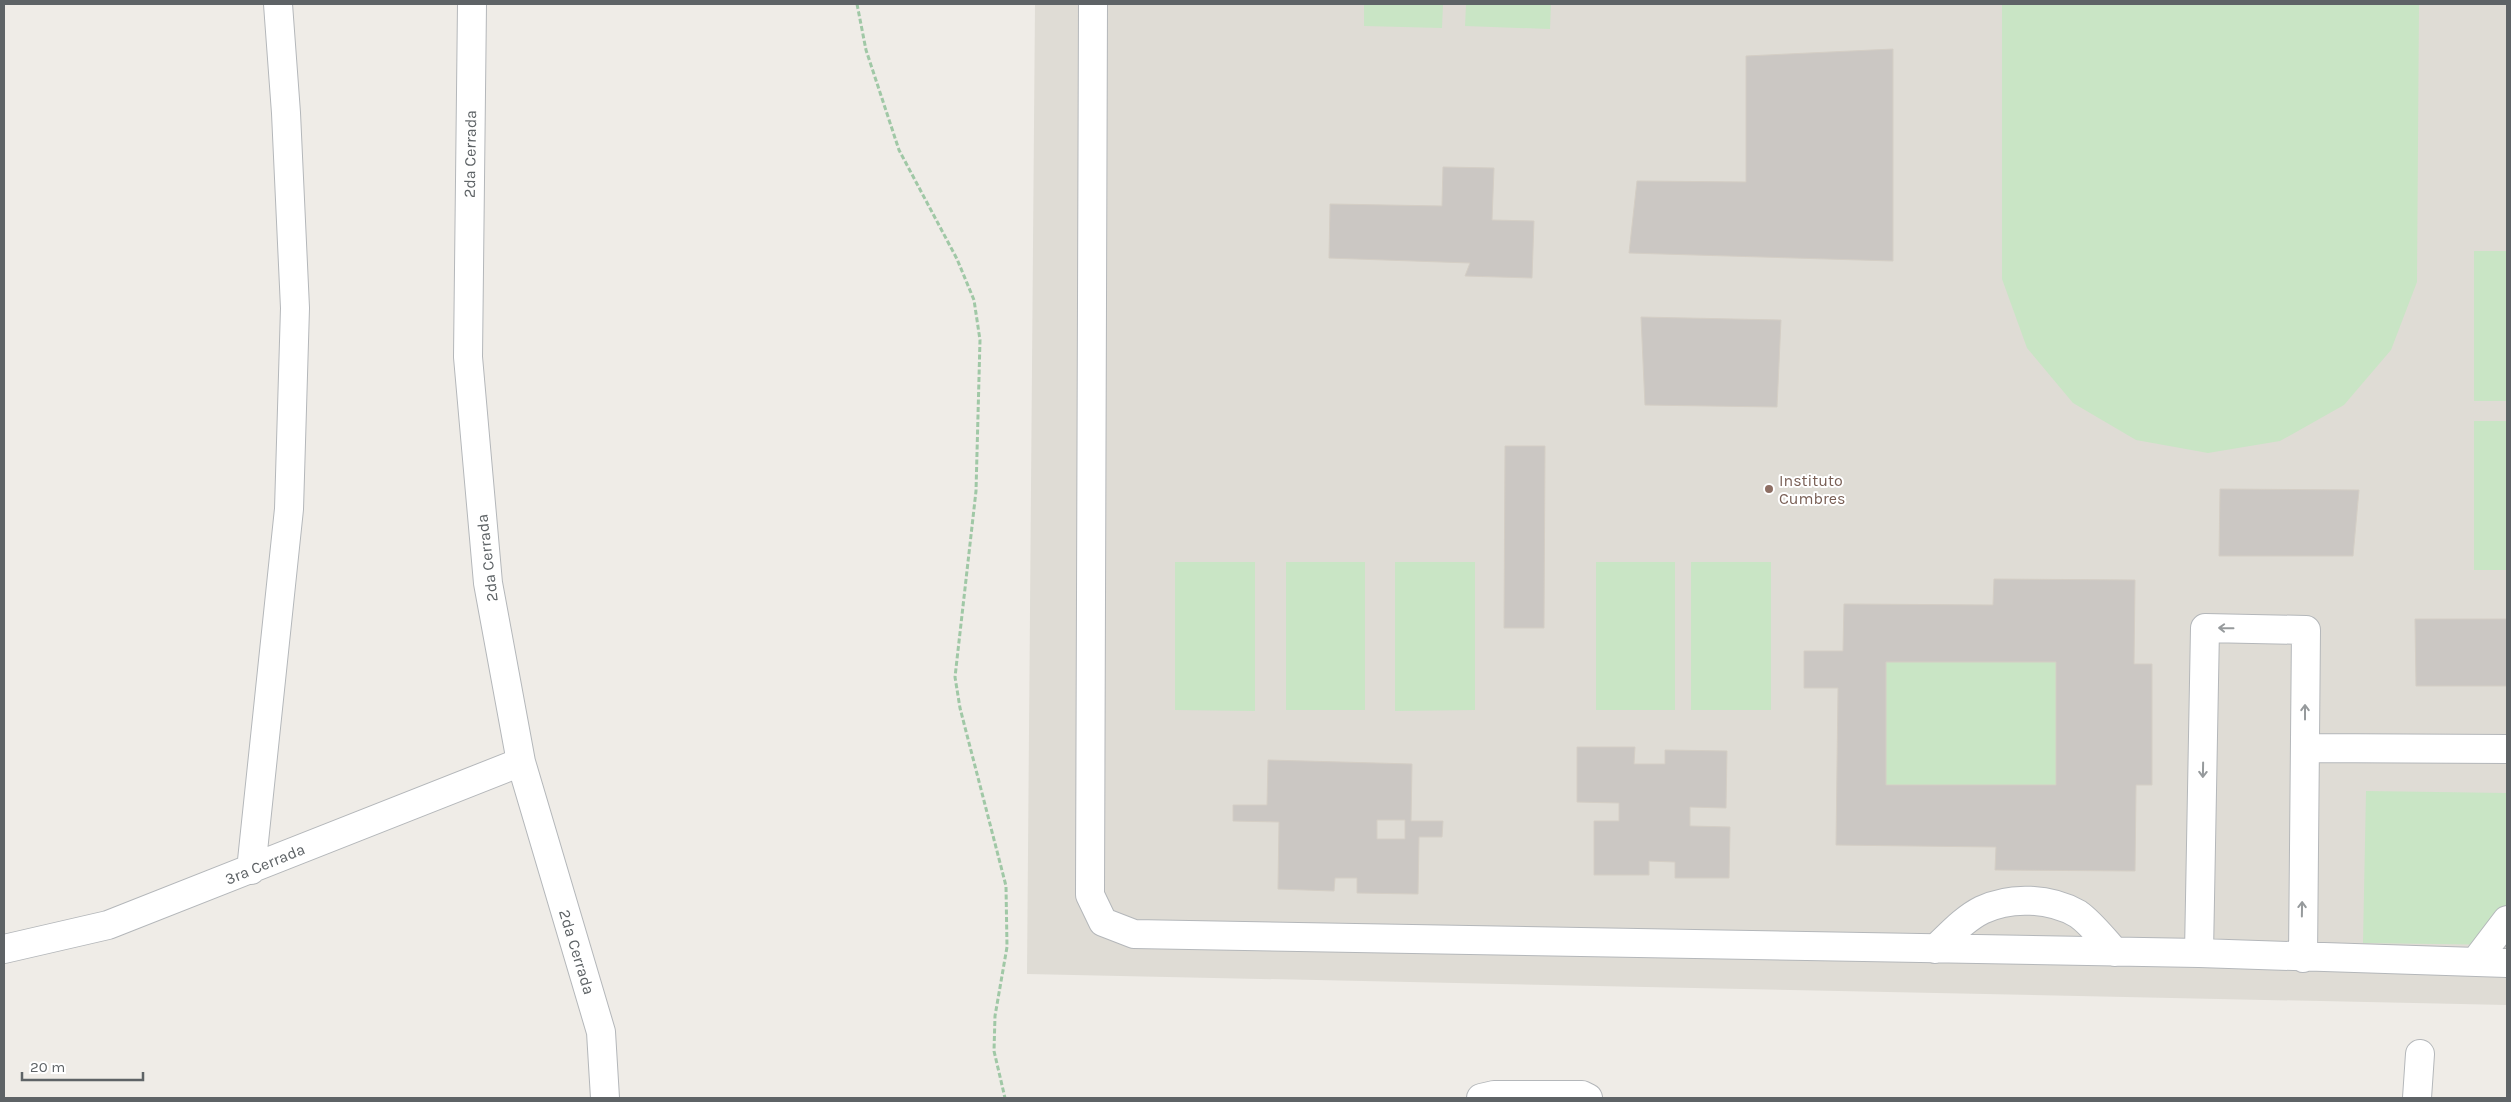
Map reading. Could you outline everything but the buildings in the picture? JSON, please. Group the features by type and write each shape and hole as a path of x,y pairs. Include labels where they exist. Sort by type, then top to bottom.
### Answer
{"street":[{"path":"251,870 289,499 295,308 286,113 278,4"},
{"name":"2da Cerrada","path":"472,4 468,357 488,583 521,762 601,1032 605,1098"},
{"path":"1093,4 1090,895 1103,922 1134,934 2115,952 2507,963"},
{"path":"2199,954 2205,628 2306,630 2303,958"},
{"path":"2305,748 2507,750"},
{"name":"3ra Cerrada","path":"4,949 108,925 521,762"},
{"path":"1935,949 1964,922 1982,910 2010,901 2047,902 2078,914 2115,952"},
{"path":"2474,962 2507,920"},
{"path":"2417,1098 2420,1054"},
{"path":"1481,1098 1504,1095 1582,1095 1588,1098"}],"path":[{"path":"857,4 866,50 895,141 927,206 957,259 974,300 980,340 976,492 955,677 960,708 1006,886 1007,947 995,1016 994,1051 1005,1098"}],"shaded area":[{"name":"Instituto Cumbres","path":"1035,4 2507,4 2507,1005 1027,974"}],"green space":[{"path":"1364,4 1443,4 1442,28 1364,26"},
{"path":"1466,4 1551,4 1550,29 1465,26"},
{"path":"2002,4 2419,4 2417,282 2391,350 2344,405 2280,441 2208,453 2136,440 2073,403 2027,348 2002,279"},
{"path":"2474,251 2507,251 2507,401 2474,401"},
{"path":"2474,421 2507,421 2507,570 2474,570"},
{"path":"1175,562 1255,562 1255,711 1175,710"},
{"path":"1286,562 1365,562 1365,710 1286,710"},
{"path":"1395,562 1475,562 1475,710 1395,711"},
{"path":"1596,562 1675,562 1675,710 1596,710"},
{"path":"1691,562 1771,562 1771,710 1691,710"},
{"path":"1886,662 2056,662 2056,785 1886,785"},
{"path":"2366,791 2507,793 2507,945 2363,943"}],"place":[{"name":"Instituto Cumbres","path":"1769,489"}]}
